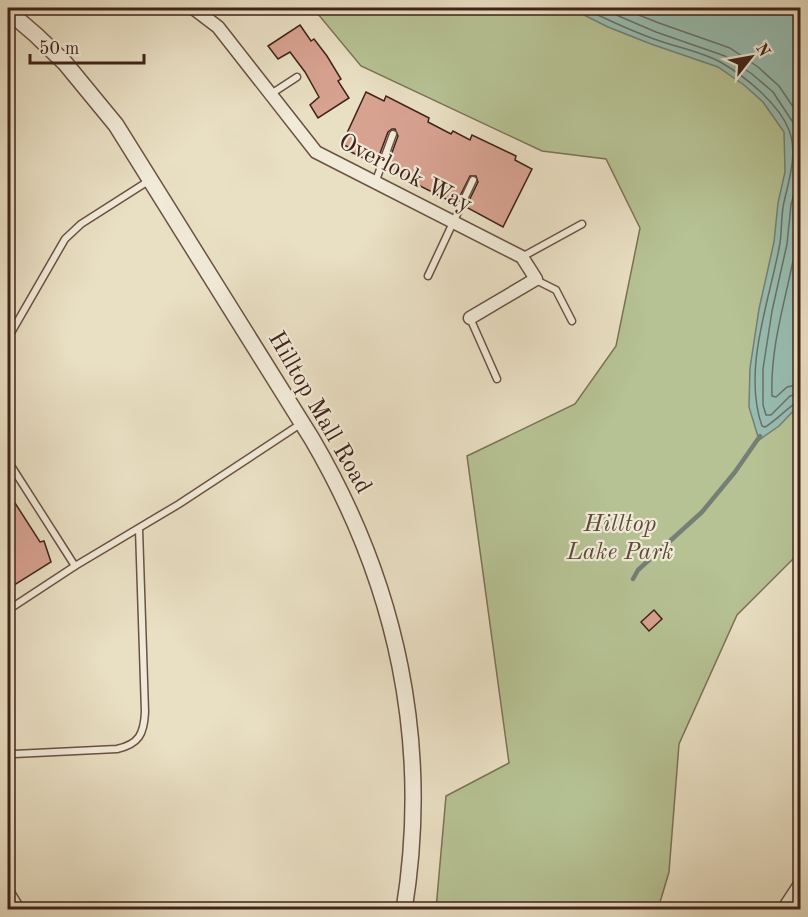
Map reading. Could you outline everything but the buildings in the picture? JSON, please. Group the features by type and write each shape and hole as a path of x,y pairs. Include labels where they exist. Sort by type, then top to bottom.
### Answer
{"street":[{"name":"Overlook Way","path":"193,8 218,27 316,152 522,257"},
{"name":"Hilltop Mall Road","path":"8,11 51,48 78,77 116,125 302,423 335,480 366,545 379,581 398,654 410,728 413,784 410,859 404,909"},
{"path":"470,318 536,279 522,257"},
{"path":"783,909 801,884"}],"lane":[{"path":"271,94 297,77"},
{"path":"375,183 393,134"},
{"path":"8,338 65,239 81,224 151,180"},
{"path":"428,276 472,180"},
{"path":"522,257 582,224"},
{"path":"536,279 556,290 572,321"},
{"path":"470,318 497,379"},
{"path":"8,609 138,529 302,423"},
{"path":"8,461 75,566"},
{"path":"8,753 117,749 130,746 139,738 144,727 145,712 138,529"},
{"path":"8,887 22,909"}],"green space":[{"name":"Hilltop Lake Park","path":"304,8 800,8 800,552 737,615 679,744 669,872 658,909 436,909 446,796 509,763 467,456 575,404 616,346 640,228 606,159 542,151 361,66 318,14"}],"water":[{"path":"570,8 800,8 800,404 779,426 759,440 749,407 750,368 785,172 784,132 763,102 718,67 608,27"}],"waterway":[{"path":"633,579 638,570 702,512 735,472 760,436"}]}
